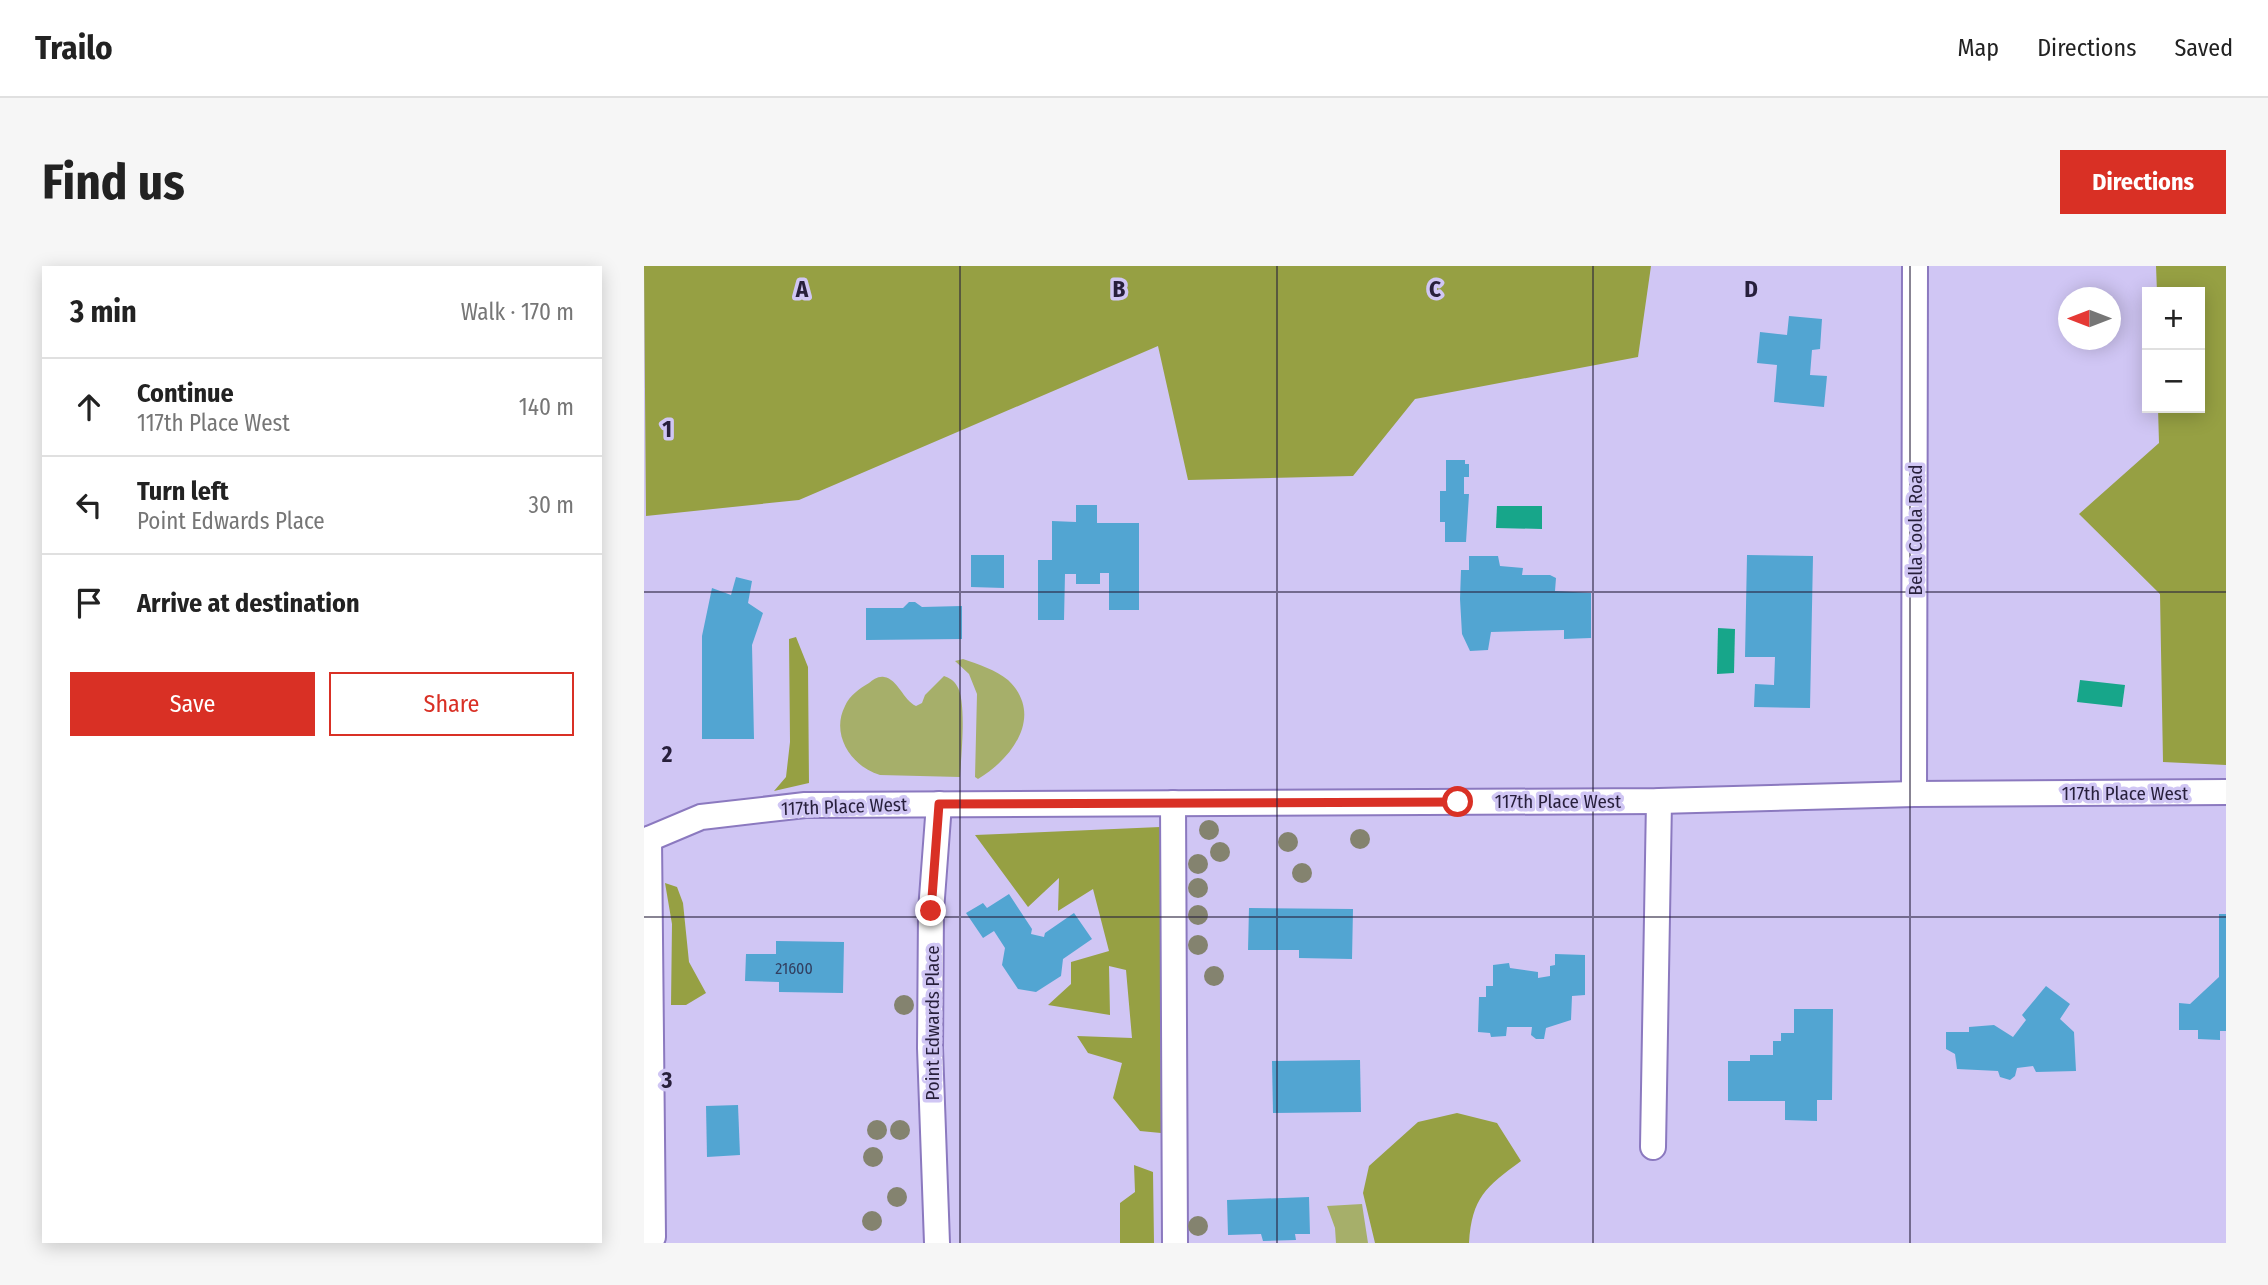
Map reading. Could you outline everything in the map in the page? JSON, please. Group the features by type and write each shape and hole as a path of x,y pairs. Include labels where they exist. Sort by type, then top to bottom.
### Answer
{"street":[{"name":"Bella Coola Road","path":"1914,794 1915,266"},
{"name":"117th Place West","path":"646,839 701,817 805,805 1659,801 1914,794 2226,792"},
{"path":"1653,1147 1659,801"},
{"path":"1173,803 1175,1243"},
{"name":"Point Edwards Place","path":"937,1243 930,980 931,911 939,804"},
{"path":"646,839 653,1237"}],"shaded area":[{"path":"644,266 1651,266 1638,357 1415,399 1353,476 1188,480 1158,346 799,500 646,516"},
{"path":"2156,266 2226,266 2226,765 2163,762 2160,594 2079,514 2159,443 2158,413 2205,413 2205,287 2157,287"},
{"path":"1497,506 1542,506 1542,529 1496,528"},
{"path":"1718,628 1735,629 1734,673 1717,674"},
{"path":"796,637 808,667 809,783 774,791 786,777 790,742 789,639"},
{"path":"963,659 992,670 1008,680 1019,693 1024,707 1020,735 1012,748 1002,760 978,779 975,777 977,694 969,674 955,661"},
{"path":"944,676 956,684 962,704 960,777 880,775 861,765 853,757 846,748 840,728 845,706 855,693 876,678 884,677 893,682 916,706 922,703 925,695"},
{"path":"2080,680 2125,685 2122,707 2077,702"},
{"path":"1160,827 1161,1133 1140,1131 1113,1098 1122,1063 1088,1053 1077,1036 1132,1038 1126,970 1109,966 1110,1015 1048,1005 1071,984 1071,962 1109,951 1093,889 1058,911 1059,878 1028,907 975,835"},
{"path":"665,883 677,887 683,903 689,962 706,993 686,1005 671,1005 672,924"},
{"path":"1457,1113 1497,1123 1521,1161 1483,1195 1473,1214 1469,1243 1375,1243 1363,1193 1369,1166 1418,1122"},
{"path":"1134,1165 1153,1172 1154,1243 1120,1243 1120,1203 1135,1192"},
{"path":"1362,1204 1368,1243 1336,1243 1335,1228 1327,1206"}],"building":[{"path":"1789,316 1822,319 1820,349 1812,350 1810,375 1827,376 1824,407 1774,402 1777,365 1757,363 1760,332 1787,335"},
{"path":"1446,460 1465,460 1465,464 1469,464 1469,477 1464,477 1464,494 1469,494 1466,542 1445,542 1445,522 1440,522 1440,491 1446,491"},
{"path":"1076,505 1097,505 1097,523 1139,523 1139,610 1109,610 1109,573 1100,573 1100,584 1076,584 1076,574 1065,574 1064,620 1038,620 1038,560 1052,560 1052,521 1076,522"},
{"path":"971,555 1004,555 1004,588 971,587"},
{"path":"1747,555 1813,556 1810,708 1754,707 1755,684 1774,685 1775,657 1745,657"},
{"path":"1469,556 1498,556 1500,566 1523,568 1522,575 1550,575 1556,578 1555,591 1591,593 1591,638 1564,639 1564,630 1491,632 1488,650 1470,651 1462,634 1460,599 1461,570 1469,570"},
{"path":"736,577 752,581 748,603 763,613 752,645 754,739 702,739 702,636 712,588 731,595"},
{"path":"909,602 915,602 922,607 962,606 962,639 866,640 866,608 903,608"},
{"path":"1009,894 1032,929 1031,934 1044,937 1045,933 1074,913 1092,939 1063,959 1061,976 1036,992 1018,989 1002,965 1005,948 994,931 983,938 966,913 983,903 987,908"},
{"path":"1249,908 1353,909 1352,959 1299,958 1299,950 1248,950"},
{"path":"2219,914 2226,914 2226,1031 2220,1031 2220,1040 2198,1039 2198,1030 2179,1030 2179,1003 2190,1004 2219,977"},
{"path":"776,941 844,942 843,993 779,992 779,982 745,981 746,954 776,954"},
{"path":"1555,954 1585,955 1585,995 1572,996 1571,1020 1546,1028 1544,1039 1536,1039 1531,1035 1532,1027 1507,1027 1506,1036 1491,1037 1490,1033 1478,1032 1479,997 1486,997 1486,986 1493,986 1493,965 1509,963 1510,968 1538,972 1538,978 1550,976 1550,966 1555,965"},
{"path":"2046,986 2070,1004 2060,1019 2074,1032 2076,1071 2036,1072 2033,1066 2017,1068 2015,1076 2010,1080 2000,1077 1998,1071 1957,1069 1955,1054 1946,1049 1946,1032 1969,1032 1969,1027 1994,1025 2013,1037 2026,1020 2022,1015"},
{"path":"1794,1009 1833,1009 1832,1100 1817,1100 1817,1121 1785,1120 1785,1101 1728,1101 1728,1061 1750,1061 1750,1055 1773,1055 1773,1041 1781,1041 1781,1033 1794,1033"},
{"path":"1360,1060 1361,1112 1273,1113 1272,1061"},
{"path":"738,1105 740,1155 707,1157 706,1106"},
{"path":"1309,1197 1310,1234 1295,1234 1296,1240 1263,1241 1261,1234 1228,1235 1227,1200"}],"route":[{"path":"931,911 939,804 1458,802"}]}
